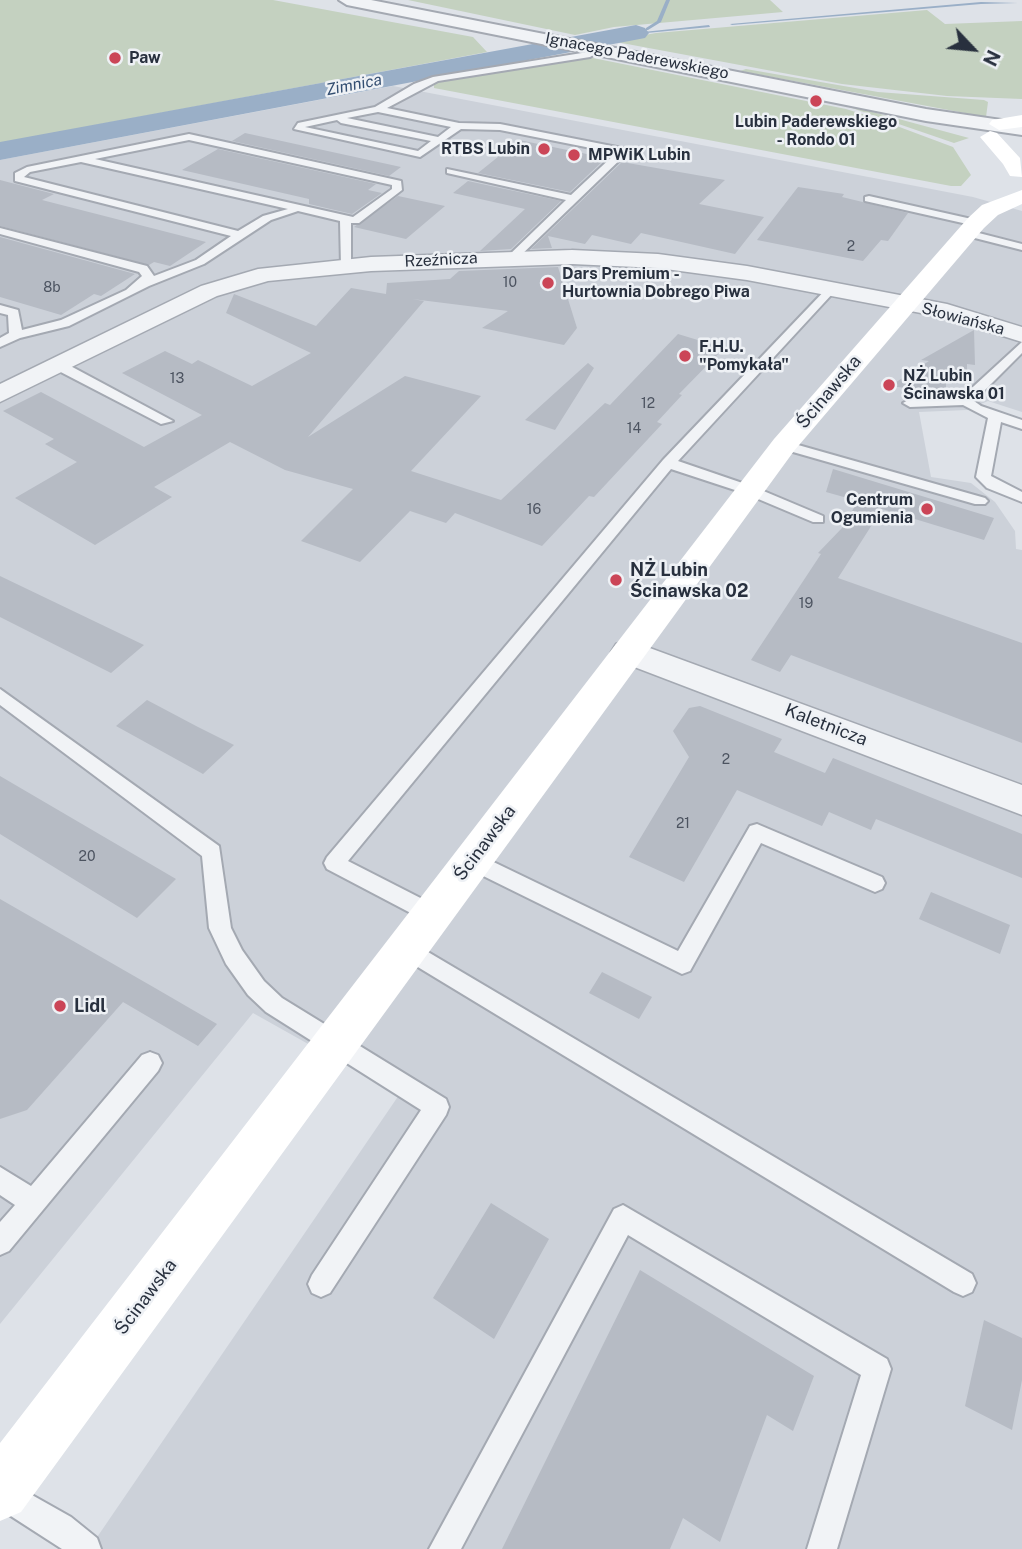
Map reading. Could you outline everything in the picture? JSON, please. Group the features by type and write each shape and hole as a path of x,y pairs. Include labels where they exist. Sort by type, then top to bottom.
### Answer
{"main road":[{"path":"1019,170 994,131 1022,121"},
{"name":"Ścinawska","path":"0,1491 784,445 904,303 977,222 989,200 1019,170"},
{"name":"Ścinawska","path":"977,222 1022,196"}],"street":[{"name":"Ignacego Paderewskiego","path":"348,0 926,115 994,131 1022,146"},
{"name":"Ignacego Paderewskiego","path":"994,131 1022,129"},
{"name":"Rzeźnicza","path":"1,392 209,291 266,274 347,266 513,257 658,261 747,273 904,303"},
{"name":"Słowiańska","path":"904,303 947,311 1022,335"},
{"name":"Kaletnicza","path":"628,652 1022,800"}],"lane":[{"path":"459,126 420,154 299,129 300,125 378,109 417,86 436,79 590,54 596,48"},
{"path":"378,109 459,126 499,127 623,152 513,257"},
{"path":"333,118 439,140"},
{"path":"81,159 355,221 397,190 397,183 189,137 81,159 27,170 19,175 19,178 240,235"},
{"path":"451,171 573,199"},
{"path":"869,199 977,222 1022,247"},
{"path":"0,343 16,335 65,323 145,283 200,262 267,218 302,210"},
{"path":"345,219 347,266"},
{"path":"0,230 143,269 148,276 145,283"},
{"path":"830,289 668,463 334,863 419,931 963,1283"},
{"path":"0,309 14,313 16,335"},
{"path":"966,401 1022,346"},
{"path":"58,365 166,421"},
{"path":"910,403 966,401 976,409 1022,425"},
{"path":"995,417 983,477 992,485 1022,497"},
{"path":"784,445 980,500"},
{"path":"668,463 818,519"},
{"path":"0,696 212,852 220,928 234,957 256,988 274,1005 336,1041 437,1107 321,1284"},
{"path":"472,861 682,964 757,832 875,883"},
{"path":"0,1242 150,1063"},
{"path":"0,1180 33,1202"},
{"path":"444,1549 623,1218 877,1370 822,1549"},
{"path":"0,1491 60,1528 86,1549"}],"shaded area":[{"path":"393,86 973,197 1022,211 1022,412 988,401 967,410 919,412 931,477 971,483 995,502 1015,531 1016,549 1022,550 1022,1549 89,1549 399,1095 253,1013 0,1324 0,160"}],"green space":[{"path":"0,0 273,0 473,37 487,52 0,143"},
{"path":"408,0 770,0 783,12 614,27 575,35"},
{"path":"927,10 945,24 1022,21 1022,99 947,96 842,84 611,41 656,33"},
{"path":"588,57 846,109 953,147 971,175 961,186 951,186 434,88 434,83 439,81"},
{"path":"746,69 878,92 984,100 988,102 986,117 740,71"},
{"path":"849,107 869,111 969,138 954,143"}],"building":[{"path":"245,133 401,167 389,176 232,141"},
{"path":"519,140 606,158 570,192 478,173"},
{"path":"218,149 376,184 368,190 382,193 352,214 309,204 309,199 182,170"},
{"path":"622,162 725,180 699,204 764,217 735,254 641,233 631,244 592,235 585,244 548,236 552,248 531,249"},
{"path":"0,180 54,194 42,200 206,242 170,266 154,262 149,265 0,226"},
{"path":"468,181 561,201 511,249 480,251 525,209 453,193"},
{"path":"798,187 844,194 842,197 908,213 888,241 881,240 863,261 757,240"},
{"path":"398,196 445,206 406,239 354,227"},
{"path":"0,237 135,274 101,296 94,294 61,315 0,297"},
{"path":"558,267 577,328 564,345 482,328 508,311 412,299 424,301 308,437 405,376 481,396 411,471 501,500 605,403 610,405 678,334 724,348 679,394 682,395 657,422 662,424 594,497 589,496 542,546 455,513 446,523 410,511 360,562 301,541 353,489 285,470 230,442 154,487 172,497 95,545 15,498 77,462 45,444 54,439 3,411 41,392 144,447 202,415 122,373 165,351 192,364 198,360 252,386 311,353 226,313 234,294 316,326 351,288 386,294 387,283 450,279 459,271"},
{"path":"974,330 975,365 967,364 967,374 953,372 955,384 946,382 946,393 890,386 929,361 921,360"},
{"path":"588,363 594,368 555,430 525,420"},
{"path":"833,469 994,518 984,540 882,509 838,578 1022,643 1022,743 791,655 780,672 751,660 821,554 818,553 842,528 858,501 826,492"},
{"path":"0,576 144,645 111,673 0,617"},
{"path":"147,700 234,745 203,774 116,726"},
{"path":"700,706 782,739 774,752 825,773 833,758 1022,834 1022,878 876,819 871,830 829,812 822,826 737,790 684,882 629,857 689,757 673,731 689,708"},
{"path":"0,776 176,879 137,918 0,834"},
{"path":"931,892 1010,925 1000,954 919,919"},
{"name":"Lidl","path":"0,899 217,1024 198,1046 123,1002 27,1110 0,1119"},
{"path":"602,972 652,997 639,1019 589,993"},
{"path":"491,1203 549,1239 494,1339 433,1298"},
{"path":"640,1270 814,1376 793,1431 767,1415 720,1542 683,1518 670,1549 502,1549"},
{"path":"984,1320 1022,1338 1022,1380 1012,1430 965,1406"}],"waterway":[{"path":"647,29 659,22 668,0"},
{"name":"Zimnica","path":"732,24 981,3 1016,3"},
{"name":"Zimnica","path":"636,33 709,26"},
{"name":"Zimnica","path":"0,151 636,33"}],"place":[{"name":"Paw","path":"115,58"},
{"name":"Lubin Paderewskiego - Rondo 01","path":"816,101"},
{"name":"RTBS Lubin","path":"544,149"},
{"name":"MPWiK Lubin","path":"574,155"},
{"name":"Dars Premium - Hurtownia Dobrego Piwa","path":"548,283"},
{"name":"F.H.U. \"Pomykała\"","path":"685,356"},
{"name":"NŻ Lubin Ścinawska 01","path":"889,385"},
{"name":"Centrum Ogumienia","path":"927,509"},
{"name":"NŻ Lubin Ścinawska 02","path":"616,580"},
{"name":"Lidl","path":"60,1006"}]}
